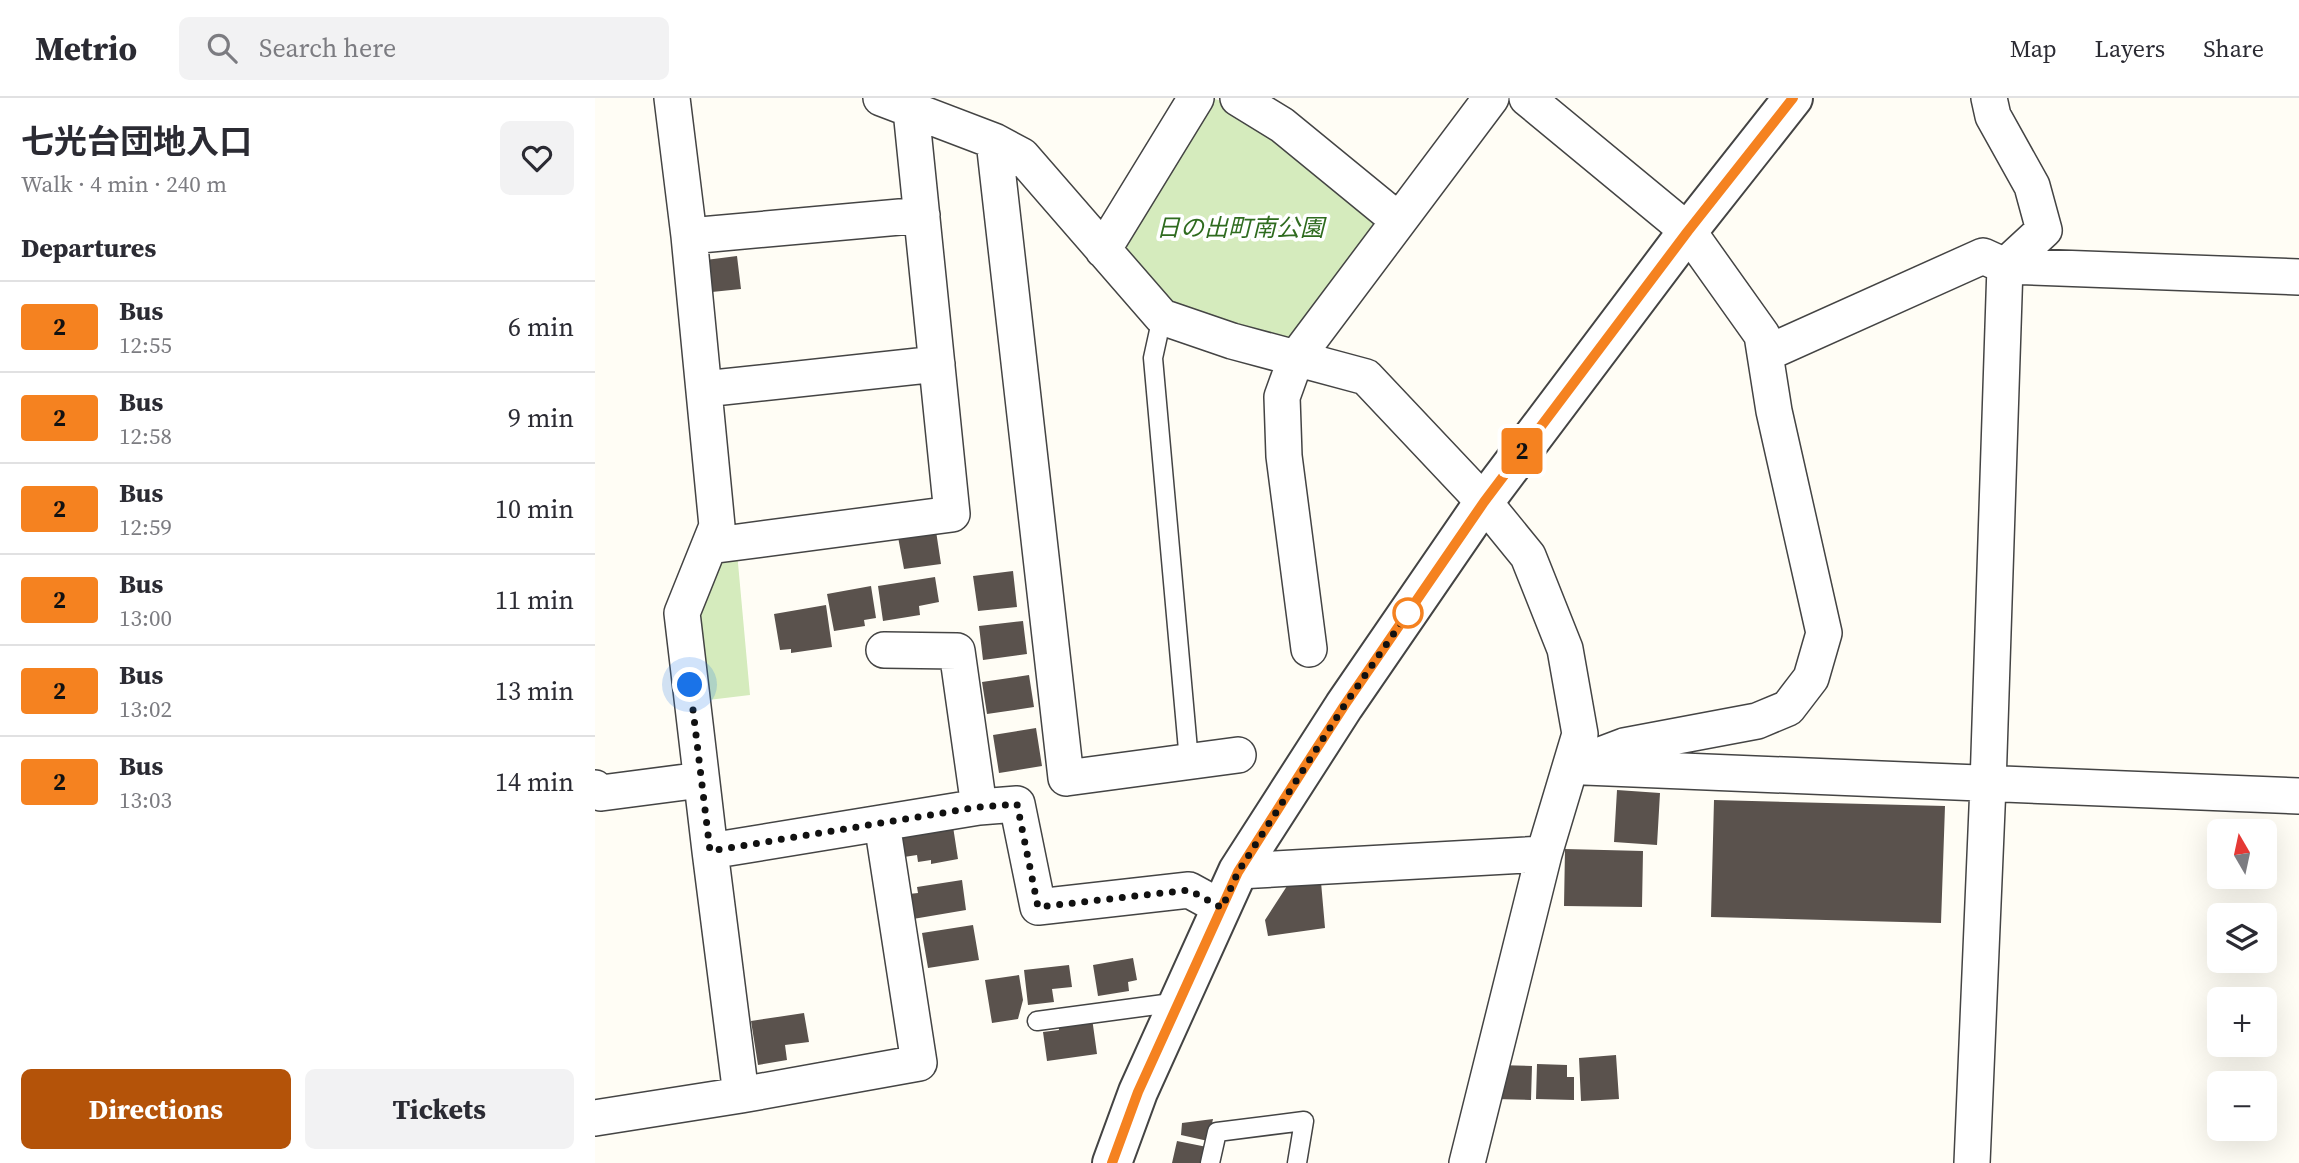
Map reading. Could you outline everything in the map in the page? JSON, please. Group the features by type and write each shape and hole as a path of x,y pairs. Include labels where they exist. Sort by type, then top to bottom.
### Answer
{"street":[{"path":"672,98 689,236 717,526 682,612 741,1095"},
{"path":"1103,250 1196,98"},
{"path":"1238,98 1282,125 1398,220"},
{"path":"1309,649 1284,456 1282,397 1296,358 1491,98"},
{"path":"1527,98 1688,231 1762,335 1774,411 1824,632 1811,678 1788,708 1757,721 1624,746 1571,766"},
{"path":"1112,1163 1138,1092 1238,872 1344,706 1484,502 1688,231 1793,98"},
{"path":"1972,1163 1989,785 2005,266 2044,230 2032,186 1993,116 1989,98"},
{"path":"896,104 994,141 1022,156 1162,317 1232,341 1366,377 1484,502 1528,556 1565,649 1580,734 1544,853 1467,1163"},
{"path":"709,546 952,514 922,215 896,104"},
{"path":"994,141 1066,778 1238,755"},
{"path":"689,236 922,215"},
{"path":"1765,354 1983,256 2005,266 2299,277"},
{"path":"704,389 937,364"},
{"path":"884,650 957,651 979,807"},
{"path":"1571,766 2299,796"},
{"path":"597,796 701,780"},
{"path":"710,851 979,807 1017,804 1038,907 1189,890 1222,908"},
{"path":"595,1118 919,1063 883,823"},
{"path":"1238,872 1544,853"}],"lane":[{"path":"1162,317 1153,358 1189,761"},
{"path":"1037,1021 1179,1002"},
{"path":"1210,1163 1217,1132 1304,1121 1297,1163"}],"green space":[{"name":"日の出町南公園","path":"1206,98 1224,102 1272,129 1386,221 1291,348 1164,306 1114,249"},
{"path":"737,552 750,695 700,701 690,614 715,553"}],"building":[{"path":"737,256 741,289 702,293 698,261"},
{"path":"936,531 941,564 904,569 898,537"},
{"path":"1013,571 1017,607 978,611 973,576"},
{"path":"935,577 939,602 919,606 920,615 883,621 878,586"},
{"path":"871,586 876,618 864,620 865,626 834,631 827,594"},
{"path":"826,605 832,647 791,653 791,649 780,650 774,614"},
{"path":"1023,621 1027,654 983,660 979,626"},
{"path":"1029,675 1034,707 987,714 982,682"},
{"path":"1036,728 1042,766 999,773 993,735"},
{"path":"1617,790 1660,793 1657,845 1614,842"},
{"path":"1714,800 1945,806 1941,923 1711,917"},
{"path":"952,820 958,859 931,864 931,860 918,862 917,855 904,857 900,827"},
{"path":"1565,849 1643,851 1642,907 1564,906"},
{"path":"962,880 966,910 913,919 909,894 918,893 917,887"},
{"path":"1321,882 1325,928 1268,936 1265,920 1287,886"},
{"path":"973,925 979,960 928,968 922,933"},
{"path":"1133,958 1137,980 1128,982 1129,991 1098,996 1093,965"},
{"path":"1069,965 1072,987 1052,989 1054,1002 1028,1005 1024,970"},
{"path":"1019,975 1023,1000 1018,1019 992,1023 985,980"},
{"path":"804,1013 809,1042 785,1045 787,1060 758,1065 751,1021"},
{"path":"1092,1018 1097,1054 1047,1061 1043,1032 1059,1030 1058,1023"},
{"path":"1616,1055 1619,1099 1581,1101 1579,1058"},
{"path":"1537,1064 1567,1065 1567,1077 1574,1077 1574,1100 1536,1099"},
{"path":"1496,1065 1532,1066 1531,1100 1495,1099"},
{"path":"1213,1119 1208,1141 1181,1135 1182,1123"},
{"path":"1177,1141 1207,1147 1203,1163 1172,1163"}],"bus line":[{"name":"2","path":"1112,1163 1138,1092 1238,872 1304,768 1484,502 1688,231 1793,98"}],"route":[{"path":"690,685 710,851 979,807 1017,804 1038,907 1189,890 1222,908 1238,872 1344,706 1408,613"}]}
